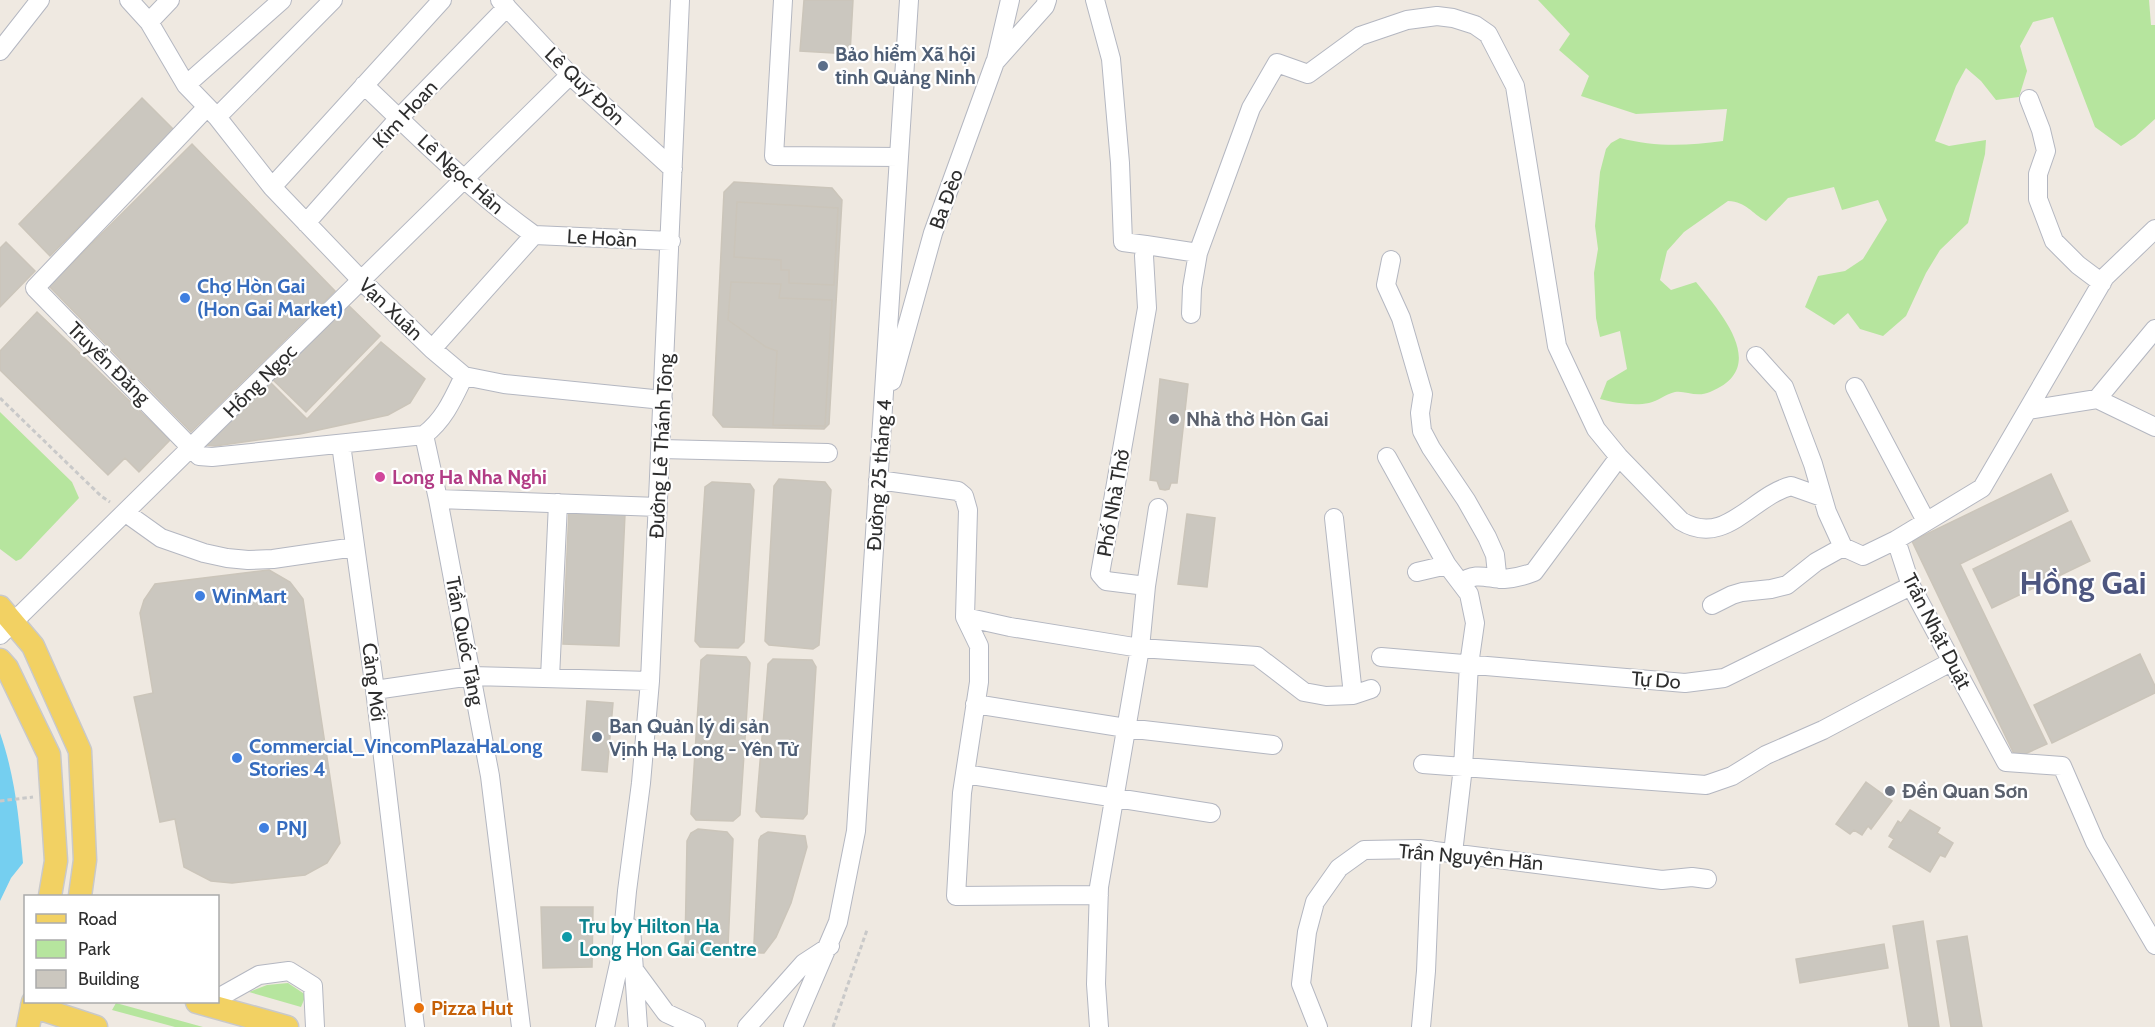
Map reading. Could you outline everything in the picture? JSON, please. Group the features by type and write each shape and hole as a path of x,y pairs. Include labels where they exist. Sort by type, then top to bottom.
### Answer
{"main road":[{"path":"5,622 33,646 80,750 85,860 80,895"},
{"path":"0,660 7,668 50,754 56,861 50,895"},
{"path":"214,1003 287,1027"},
{"path":"31,1012 60,1015 96,1027"}],"street":[{"path":"0,51 40,0"},
{"name":"Vạn Xuân","path":"129,0 149,22 186,85 212,112 272,187 362,281 432,349 464,376 504,384 663,400"},
{"path":"149,22 170,0"},
{"path":"186,85 282,0"},
{"path":"212,112 333,0"},
{"path":"272,187 442,0"},
{"name":"Đường Lê Thánh Tông","path":"605,1027 621,955 650,681 680,0"},
{"path":"783,0 774,156 899,157"},
{"name":"Đường 25 tháng 4","path":"794,1027 830,946 838,922 856,831 909,0"},
{"path":"995,62 1010,0"},
{"name":"Ba Đèo","path":"882,417 933,233 995,62 1045,6 1047,0"},
{"path":"1095,0 1111,59 1120,163 1123,242 1198,253"},
{"name":"Lê Quý Đôn","path":"503,4 570,75 673,169"},
{"name":"Kim Hoan","path":"306,223 503,4"},
{"path":"1191,314 1192,288 1198,253 1251,108 1277,63 1308,74 1360,36 1407,20 1437,16 1454,18 1475,25 1488,34 1515,86 1557,346 1596,429 1619,457 1681,521 1692,528 1702,530 1720,526 1785,488 1798,488 1822,497"},
{"name":"Hồng Ngọc","path":"5,622 126,513 570,75"},
{"name":"Lê Ngọc Hân","path":"364,85 464,180 534,235"},
{"path":"2029,99 2046,151 2038,174 2038,199 2054,241 2078,265 2102,283"},
{"name":"Truyền Đăng","path":"212,112 35,288 199,456 212,457 424,435"},
{"path":"1756,356 1784,387 1813,464 1822,497 1843,547 1863,556 1896,540 1982,488 2105,277 2155,229"},
{"path":"432,349 534,235"},
{"name":"Le Hoàn","path":"534,235 671,242"},
{"name":"Phố Nhà Thờ","path":"1146,245 1144,256 1147,308 1100,574 1106,581 1146,586"},
{"path":"1391,260 1386,285 1401,318 1423,394 1420,413 1422,431 1487,537 1495,555 1497,574 1500,579"},
{"path":"2097,399 2155,329"},
{"path":"424,435 436,426 447,411 464,376"},
{"path":"1855,387 1926,521"},
{"path":"2028,410 2097,399 2155,427"},
{"name":"Trần Quốc Tảng","path":"424,435 490,776 521,1027"},
{"name":"Cảng Mới","path":"341,444 375,690 415,1027"},
{"path":"661,449 828,453"},
{"path":"1387,457 1447,565 1469,594 1475,623 1469,665 1463,767 1453,853"},
{"path":"1461,583 1467,578 1482,575 1500,579 1519,577 1534,572 1619,457"},
{"path":"878,480 958,491 964,496 968,510 965,616 979,646 979,682 965,774 956,896 1099,894"},
{"path":"438,499 658,507"},
{"path":"550,678 558,503"},
{"path":"1099,1027 1096,984 1099,894 1140,648 1146,586 1158,508"},
{"path":"126,513 161,537 227,558 273,559 356,548"},
{"path":"1334,519 1353,695"},
{"name":"Trần Nhật Duật","path":"1896,540 1911,586 2006,762 2062,766 2095,842 2155,945"},
{"path":"1712,605 1742,592 1787,585 1816,562 1843,547"},
{"path":"1417,572 1447,565"},
{"name":"Tự Do","path":"1381,657 1685,683 1724,678 1911,586"},
{"path":"965,616 1010,627 1140,648 1257,656 1304,692 1326,696 1353,695 1371,689"},
{"path":"1423,764 1706,785 1732,776 1766,755 1823,730 1951,662"},
{"path":"375,690 471,676 650,681"},
{"path":"975,704 1126,728 1273,745"},
{"path":"965,774 1211,813"},
{"name":"Trần Nguyên Hãn","path":"1318,1027 1301,984 1307,932 1315,902 1339,868 1364,850 1431,850 1662,880 1707,879"},
{"path":"1421,1027 1426,971 1431,850"},
{"name":"Đường Lê Thánh Tông","path":"627,891 638,1027"},
{"path":"747,1027 804,963 830,946"},
{"path":"219,995 259,975 289,971 313,986 315,1027"},
{"path":"635,971 666,1013 696,1027"}],"path":[{"path":"0,398 101,496 126,513"},
{"path":"0,801 33,797"},
{"path":"833,1027 867,930"}],"green space":[{"path":"1538,0 2149,0 2151,25 2155,25 2155,119 2121,146 2095,127 2053,17 2033,22 2020,46 2027,71 2019,97 1996,100 1981,81 1966,68 1956,86 1935,141 1949,146 1986,140 1985,154 1968,223 1940,250 1926,273 1906,316 1883,336 1860,329 1848,313 1834,325 1805,307 1818,276 1845,271 1863,259 1887,220 1878,200 1842,210 1834,187 1788,198 1766,221 1744,206 1728,201 1684,232 1667,251 1660,280 1671,290 1696,282 1717,308 1735,339 1739,355 1737,369 1728,382 1705,394 1675,392 1643,404 1612,402 1600,399 1607,381 1627,369 1620,331 1600,337 1596,318 1594,273 1598,249 1595,226 1600,172 1606,149 1620,138 1671,145 1723,141 1727,109 1636,114 1581,96 1589,76 1559,50 1570,34"},
{"path":"0,412 72,482 79,498 21,559 16,561 0,549"},
{"path":"288,983 306,995 301,1007 249,992 267,985"},
{"path":"116,1003 203,1027 175,1027 112,1010"}],"water":[{"path":"0,733 13,781 23,863 11,878 0,901"}],"building":[{"path":"804,0 853,0 850,54 800,51"},
{"path":"142,98 174,130 50,256 19,224"},
{"path":"192,144 335,291 191,432 49,286"},
{"path":"734,182 832,188 842,200 829,424 824,429 723,427 713,415 724,192"},
{"path":"737,202 838,208 834,285 789,283 789,270 781,270 781,260 734,257"},
{"path":"6,242 35,271 0,307 0,248"},
{"path":"731,282 781,284 779,298 832,300 825,426 773,425 777,351 766,347 728,320"},
{"path":"344,301 380,336 306,412 269,376"},
{"path":"37,312 170,440 139,472 125,458 108,475 0,370 0,351"},
{"path":"381,342 425,379 410,403 388,415 300,434 215,446 206,445 270,382 307,419"},
{"path":"1160,379 1188,384 1177,483 1171,483 1169,489 1165,490 1160,489 1157,481 1150,480"},
{"path":"2051,474 2068,511 1960,564 2047,744 2016,758 1912,541"},
{"path":"779,479 825,482 831,490 819,645 813,649 769,645 765,641 774,486"},
{"path":"712,482 750,484 754,490 744,642 738,648 700,647 695,641 705,487"},
{"path":"569,510 625,514 619,646 563,644"},
{"path":"1187,514 1215,518 1207,587 1178,584"},
{"path":"2071,521 2090,561 1992,608 1973,569"},
{"name":"Commercial_VincomPlazaHaLong Stories 4","path":"269,570 290,582 303,599 340,843 327,863 305,875 232,883 211,881 184,867 175,819 160,822 134,697 153,693 140,613 144,600 155,584"},
{"path":"2140,654 2155,686 2155,693 2052,743 2034,705"},
{"path":"707,655 746,657 750,663 740,815 733,821 696,820 691,814 701,660"},
{"path":"773,659 812,660 816,667 807,814 803,819 761,817 756,811 768,664"},
{"name":"Ban Quản lý di sản Vịnh Hạ Long - Yên Tử","path":"587,701 613,703 607,772 582,770"},
{"path":"1866,782 1892,801 1871,829 1868,826 1862,835 1854,830 1850,834 1836,824"},
{"path":"1910,810 1940,828 1937,833 1953,843 1945,857 1940,855 1930,872 1889,847 1894,839 1889,836 1898,821 1901,823"},
{"path":"698,829 727,832 733,839 728,946 726,951 720,954 688,952 685,949 687,841 691,833"},
{"path":"768,832 805,836 807,847 791,903 776,937 764,953 761,953 755,952 754,943 759,840"},
{"name":"Tru by Hilton Ha Long Hon Gai Centre","path":"541,907 593,907 592,967 543,968"},
{"path":"1923,921 1939,1027 1909,1027 1893,926"},
{"path":"1967,936 1982,1027 1951,1027 1937,941"},
{"path":"1884,944 1888,968 1800,983 1796,959"}],"place":[{"name":"Bảo hiểm Xã hội tỉnh Quảng Ninh","path":"823,66"},
{"name":"Chợ Hòn Gai (Hon Gai Market)","path":"185,298"},
{"name":"Nhà thờ Hòn Gai","path":"1174,419"},
{"name":"Long Ha Nha Nghi","path":"380,477"},
{"name":"WinMart","path":"200,596"},
{"name":"Ban Quản lý di sản Vịnh Hạ Long - Yên Tử","path":"597,737"},
{"name":"Commercial_VincomPlazaHaLong Stories 4","path":"237,758"},
{"name":"Đền Quan Sơn","path":"1890,791"},
{"name":"PNJ","path":"264,828"},
{"name":"Tru by Hilton Ha Long Hon Gai Centre","path":"567,937"},
{"name":"Pizza Hut","path":"419,1008"}],"district":[{"name":"Hồng Gai","path":"2083,582"}]}
